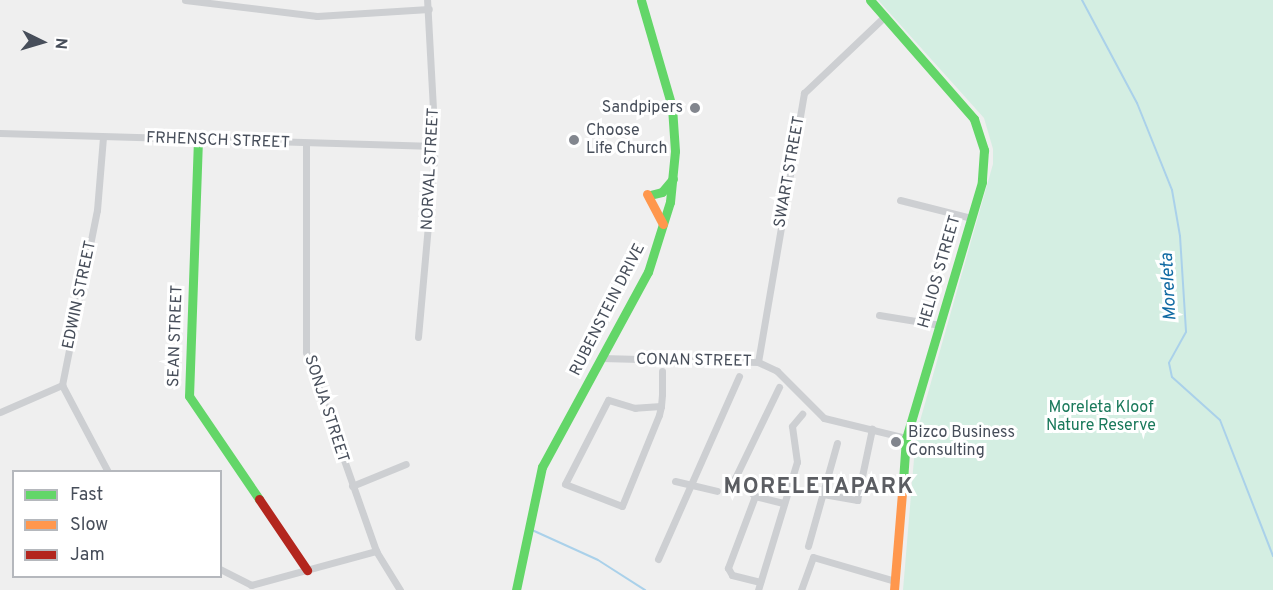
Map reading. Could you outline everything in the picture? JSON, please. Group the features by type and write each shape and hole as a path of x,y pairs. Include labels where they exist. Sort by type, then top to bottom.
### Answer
{"street":[{"path":"185,0 317,16 390,15 429,9"},
{"name":"NORVAL STREET","path":"418,337 435,146 428,0"},
{"name":"RUBENSTEIN DRIVE","path":"516,590 542,467 648,272 664,230 674,178 670,98 641,0"},
{"name":"HELIOS STREET","path":"870,0 979,128 985,163 906,438 894,585"},
{"name":"SWART STREET","path":"758,362 804,93 815,78 885,16"},
{"name":"FRHENSCH STREET","path":"0,133 306,144 435,146"},
{"name":"EDWIN STREET","path":"62,385 97,210 103,137"},
{"name":"SEAN STREET","path":"198,139 189,396 307,570"},
{"name":"SONJA STREET","path":"306,144 306,352 376,550 400,590"},
{"path":"664,230 658,207 648,195 662,192 674,178"},
{"path":"900,200 971,218"},
{"path":"879,315 940,325"},
{"name":"CONAN STREET","path":"601,358 758,362 777,371 818,415 906,438"},
{"path":"661,406 632,408 608,400 564,484 621,507 661,406 662,371"},
{"path":"658,559 739,376"},
{"path":"0,412 62,385 107,470"},
{"path":"778,387 735,477 755,496 784,503"},
{"path":"758,590 797,458 792,426 802,414"},
{"path":"823,494 857,500 872,429"},
{"path":"808,546 837,443"},
{"path":"352,486 406,464"},
{"path":"675,481 717,491"},
{"path":"755,496 728,568 732,575 760,582"},
{"path":"222,570 251,585 376,550"},
{"path":"801,590 813,557 894,585"}],"green space":[{"name":"Moreleta Kloof Nature Reserve","path":"878,0 1273,0 1273,590 903,590 916,435 993,164 993,149 984,118"}],"waterway":[{"name":"Moreleta","path":"1082,0 1137,103 1172,190 1180,236 1186,332 1169,363 1172,377 1220,420 1273,556"},
{"path":"532,530 598,560 645,590"}],"traffic: fast":[{"path":"516,590 542,467 648,272 670,202 675,151 672,107 641,0"},
{"path":"870,0 974,119 984,150 982,182 906,438 903,481"},
{"path":"198,139 189,396 259,499"},
{"path":"650,195 662,192 673,179"}],"traffic: slow":[{"path":"647,194 663,224"},
{"path":"894,590 903,481"}],"traffic: jam":[{"path":"259,499 307,570"}],"place":[{"name":"Sandpipers","path":"695,108"},
{"name":"Choose Life Church","path":"574,140"},
{"name":"Bizco Business Consulting","path":"896,442"}],"district":[{"name":"MORELETAPARK","path":"819,488"}]}
